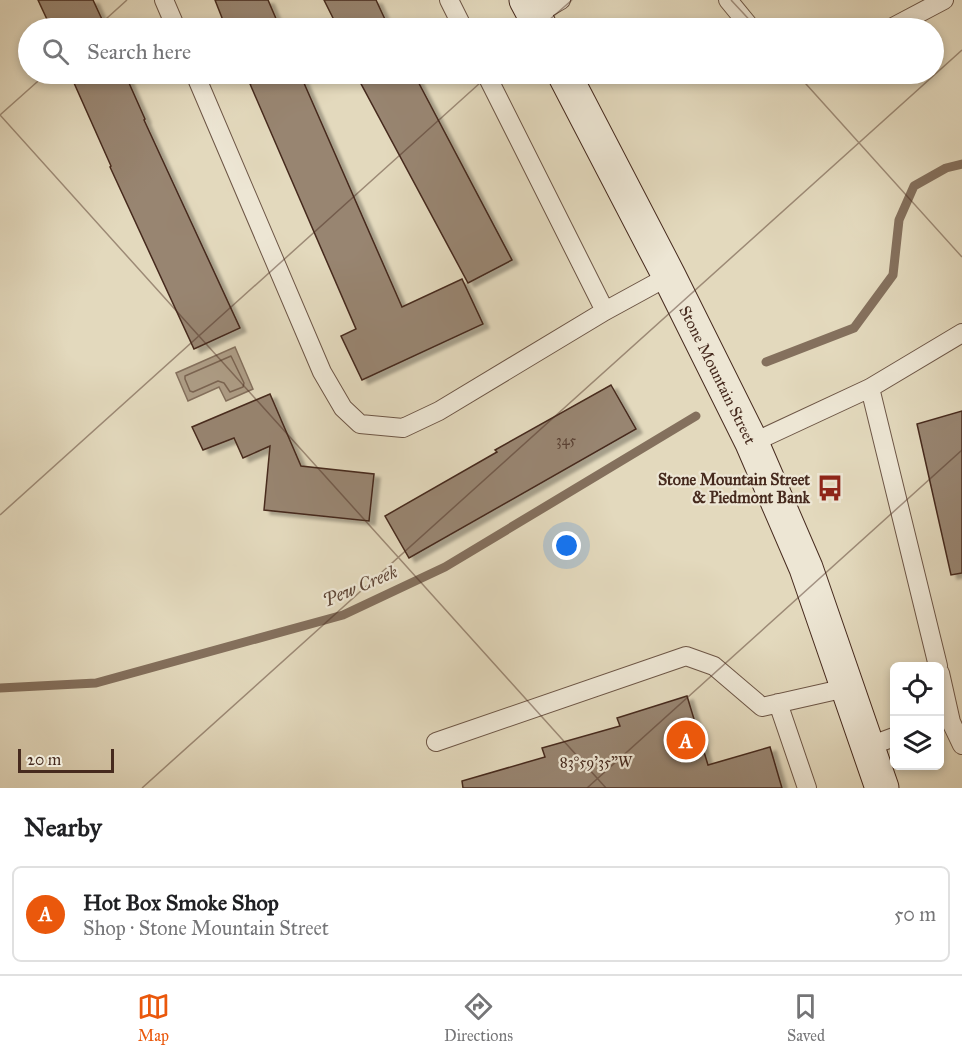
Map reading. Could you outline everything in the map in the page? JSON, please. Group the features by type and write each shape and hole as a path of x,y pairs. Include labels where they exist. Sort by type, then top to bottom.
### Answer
{"main road":[{"name":"Stone Mountain Street","path":"569,84 752,442 806,568 846,688 881,742 882,788"}],"lane":[{"path":"164,0 172,18"},
{"path":"449,0 459,18"},
{"path":"728,0 743,18"},
{"path":"910,18 944,0"},
{"path":"199,84 322,372 344,408 360,424 403,428 439,411 605,311 669,276"},
{"path":"491,84 605,311"},
{"path":"752,442 870,388 962,333"},
{"path":"870,388 937,662"},
{"path":"436,742 686,656 714,666 762,707 846,688"},
{"path":"778,703 807,788"},
{"path":"945,723 962,745"}],"water":[{"path":"235,347 253,389 226,401 219,387 188,401 176,373"}],"building":[{"path":"38,0 93,0 101,18 46,18"},
{"path":"215,0 268,0 276,18 222,18"},
{"path":"324,0 376,0 384,18 333,18"},
{"path":"74,84 129,84 240,328 194,349"},
{"path":"250,84 304,84 402,307 462,279 483,324 362,380 341,336 356,329"},
{"path":"361,84 419,84 512,260 468,283"},
{"path":"611,385 636,429 409,558 385,516 497,452 495,450"},
{"path":"270,394 301,466 374,474 369,521 264,510 270,446 243,458 234,438 203,450 192,427"},
{"path":"962,411 962,573 951,575 917,424"},
{"path":"687,696 708,765 770,747 782,788 463,788 462,781 545,757 542,748 620,726 617,718"}],"waterway":[{"name":"Pew Creek","path":"766,362 854,328 893,275 899,220 914,186 946,168 962,164"},
{"name":"Pew Creek","path":"0,688 96,683 343,615 445,567 696,416"}],"place":[{"name":"Stone Mountain Street & Piedmont Bank","path":"830,488"},
{"name":"Hot Box Smoke Shop","path":"686,740"}]}
